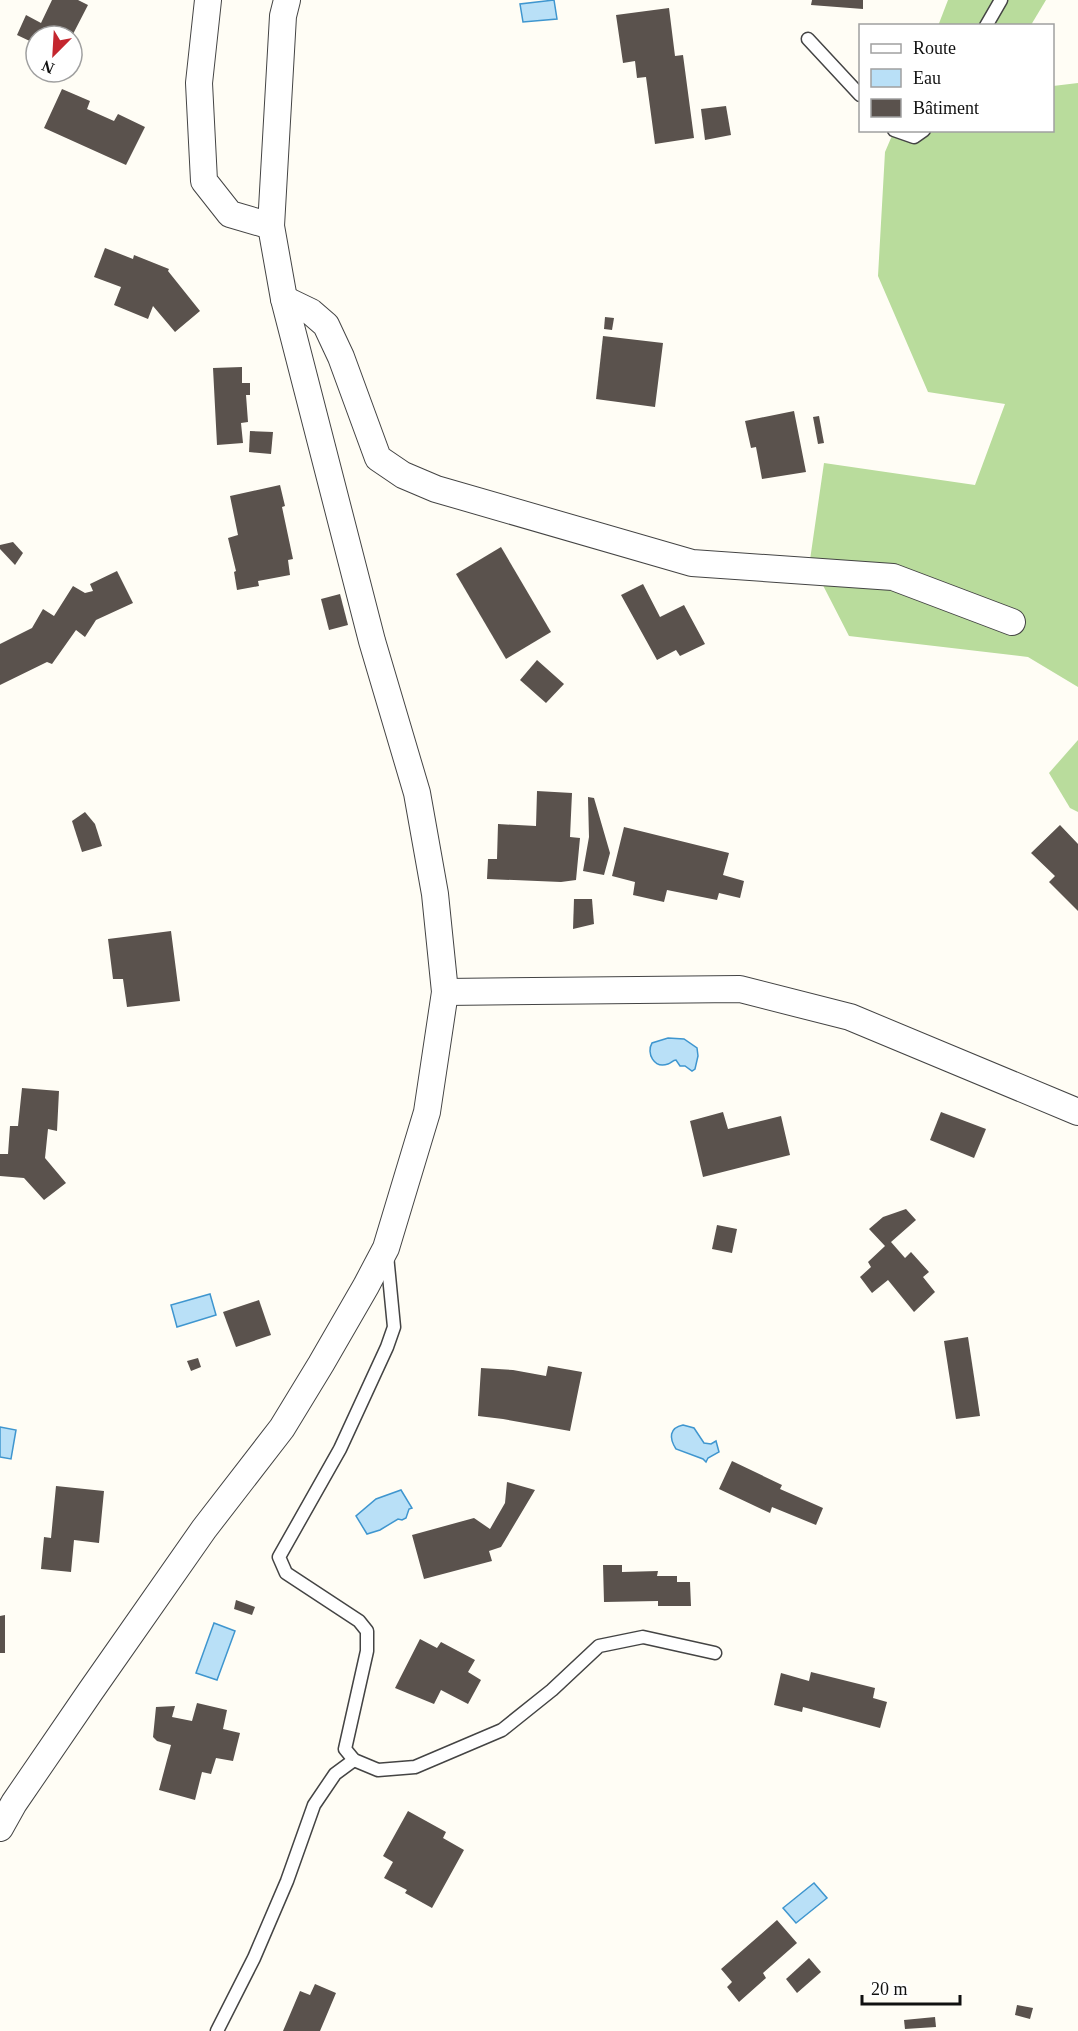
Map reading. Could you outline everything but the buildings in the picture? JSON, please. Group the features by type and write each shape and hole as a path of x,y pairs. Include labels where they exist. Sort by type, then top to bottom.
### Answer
{"street":[{"path":"208,0 199,84 204,181 230,214 271,226"},
{"path":"0,1828 27,1785 190,1548 282,1428 355,1306 386,1248 427,1112 445,992 435,894 417,793 372,642 284,299 271,226 283,16 287,0"},
{"path":"284,299 311,312 326,325 341,357 378,458 404,475 436,489 692,562 893,577 1012,622"},
{"path":"445,992 740,989 850,1017 1078,1112"}],"lane":[{"path":"987,24 1001,0"},
{"path":"808,39 859,93"},
{"path":"900,132 914,137 921,132"},
{"path":"386,1248 394,1327 340,1449 279,1557 286,1573 359,1621 367,1631 367,1651 345,1749 354,1760 378,1770 415,1767 502,1730 552,1690 599,1646 643,1637 715,1653"},
{"path":"217,2031 254,1958 287,1881 314,1806 335,1774 354,1760"}],"green space":[{"path":"948,0 1046,0 1032,24 939,24"},
{"path":"1078,83 1078,687 1028,657 849,636 810,560 824,463 975,485 1005,404 928,392 878,276 885,152 894,132 1054,132 1054,86"},
{"path":"1078,740 1078,812 1070,808 1049,773"}],"water":[{"path":"554,0 557,19 523,22 520,4"},
{"path":"668,1038 684,1039 697,1048 695,1069 692,1071 685,1066 680,1066 676,1060 663,1065 652,1059 650,1047 652,1043"},
{"path":"210,1294 216,1315 177,1327 171,1305"},
{"path":"683,1425 694,1428 704,1443 711,1444 716,1441 719,1452 708,1458 706,1462 676,1449 672,1441 672,1434 675,1428"},
{"path":"0,1427 16,1430 11,1459 0,1457"},
{"path":"401,1490 412,1508 409,1509 406,1518 398,1519 380,1530 367,1534 356,1516 376,1499"},
{"path":"214,1623 235,1631 217,1680 196,1673"},
{"path":"814,1883 827,1898 796,1923 783,1908"}]}
